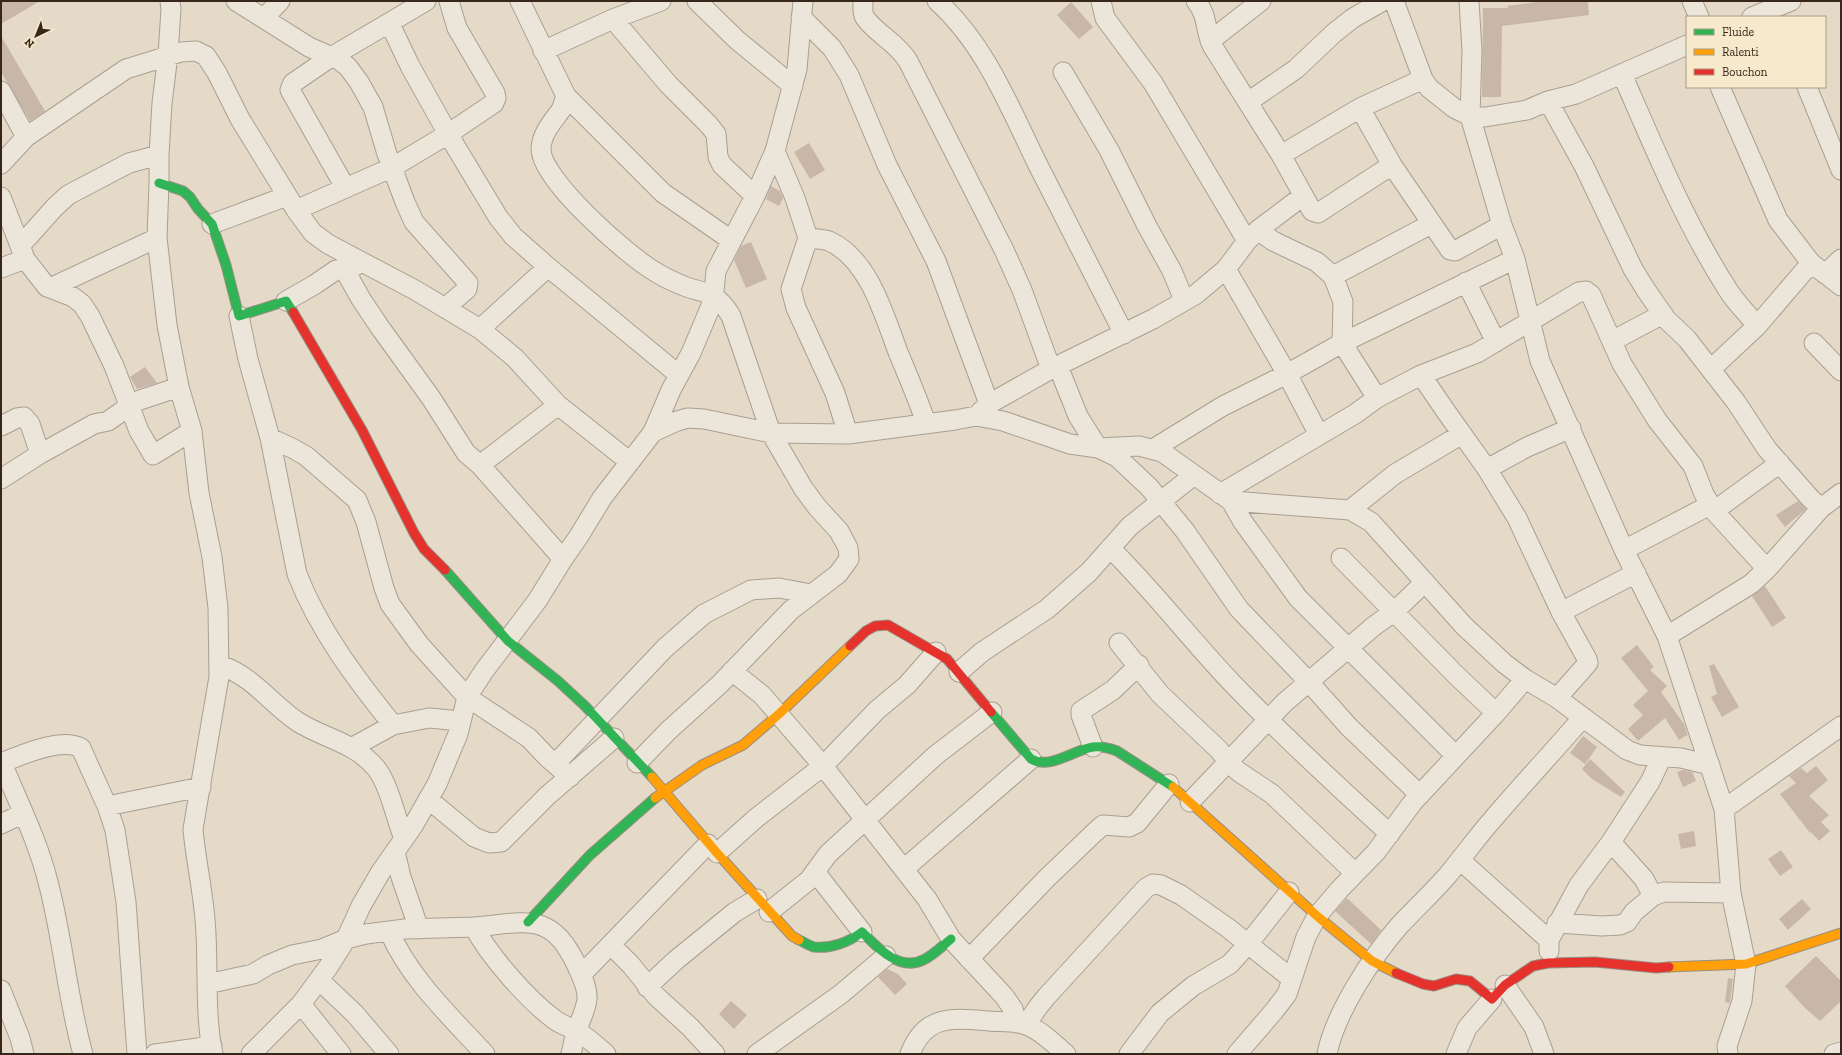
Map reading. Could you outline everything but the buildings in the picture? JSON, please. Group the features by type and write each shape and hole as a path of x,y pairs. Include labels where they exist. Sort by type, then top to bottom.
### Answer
{"street":[{"path":"155,1054 212,1050 207,984 206,934 193,829 220,665 218,608 213,565 199,493 192,431 179,387 167,325 157,238 159,155 162,103 168,55 171,9 170,1"},
{"path":"236,1 309,47 348,67 359,82 373,107 387,154 414,222 468,284 467,289 445,308"},
{"path":"264,18 280,1"},
{"path":"345,187 290,90 293,83 331,57 390,24 426,1"},
{"path":"212,224 345,187 393,167 448,134 494,103 496,98 457,28 449,1"},
{"path":"520,1 566,96 663,193 731,240"},
{"path":"543,51 613,19 661,1"},
{"path":"697,1 737,40 792,86"},
{"path":"864,1 862,8 865,19 903,53 908,61 980,202 1022,290 1054,368 1078,416 1098,448 1117,457 1140,478 1185,531 1234,603 1308,681 1349,727 1420,795"},
{"path":"937,1 961,24 988,66 1124,334"},
{"path":"1088,1 1103,9 1253,235 1273,241 1316,262 1333,276 1342,302 1342,343 1377,398"},
{"path":"1196,1 1204,13 1210,41 1281,155 1312,211 1318,213 1392,165"},
{"path":"1210,41 1261,1"},
{"path":"1248,102 1296,69 1352,18 1383,1"},
{"path":"1394,1 1423,79 1429,88 1438,96 1454,108 1470,116 1485,117 1528,110 1548,101 1576,94 1686,45"},
{"path":"1469,1 1472,51 1470,116 1502,225 1515,259 1540,361 1624,550 1667,636 1724,809 1731,893 1746,964 1742,1001 1727,1046 1728,1054"},
{"path":"1692,1 1699,16"},
{"path":"1757,16 1773,13 1791,1"},
{"path":"251,1054 301,1004 346,939 361,906 437,784 458,734 467,697 537,601 602,498 653,432 713,301 716,271 755,196 775,151 792,86 799,52 802,9"},
{"path":"802,9 832,48 849,75 887,165 936,261 982,410 1002,421 1070,444 1098,448 1139,446 1153,449 1162,452 1194,475 1225,498 1298,598 1456,756"},
{"path":"613,19 668,84 709,125 716,134 718,157 722,165 755,196"},
{"path":"390,24 410,66 448,134 498,217 513,236 679,375"},
{"path":"1,164 26,137 126,69 168,55 196,51 206,56 217,73 240,119 291,203 313,233 328,244 445,308 480,329 515,358 558,405 630,462"},
{"path":"1063,72 1109,150 1147,226 1172,271 1184,300"},
{"path":"1622,74 1681,206 1729,292 1757,326"},
{"path":"1281,155 1360,108 1423,79"},
{"path":"1720,88 1778,220 1811,263 1841,286"},
{"path":"1808,88 1841,170"},
{"path":"1,91 26,137"},
{"path":"566,96 561,109 553,119 546,132 541,147 544,162 578,207 630,255 654,271 684,286 713,296 726,307 731,316 770,433 803,488 817,507 839,531 848,548 849,559 838,574 791,610 732,671 637,763"},
{"path":"1548,101 1584,166 1633,269 1663,314 1687,339 1711,369 1736,402 1767,449 1810,498 1821,508"},
{"path":"1360,108 1392,165 1450,250 1455,251 1502,225"},
{"path":"775,151 795,198 808,238 791,288 796,308 835,393 848,434"},
{"path":"1,268 22,253 55,207 68,195 129,163 159,155"},
{"path":"159,183 183,191 190,197 198,209 212,224 226,265 248,359 270,438 297,574 305,594 323,629 359,682 393,724"},
{"path":"653,432 677,421 688,418 704,419 770,433 848,434 955,420 982,410 1054,368 1124,334 1195,295 1226,269 1253,235 1303,196"},
{"path":"1,197 22,253 44,285 72,296 82,304 90,316 114,366 139,431 153,455 192,431"},
{"path":"1333,276 1431,224"},
{"path":"50,288 157,238"},
{"path":"808,238 828,241 845,253 864,275 874,291 887,322 926,423"},
{"path":"1153,449 1223,406 1287,374 1342,343 1515,259"},
{"path":"1826,274 1841,259"},
{"path":"1711,369 1757,326 1811,263"},
{"path":"239,316 286,301 343,267 366,265"},
{"path":"480,329 548,266"},
{"path":"343,267 361,299 431,398 466,453 480,465 563,558"},
{"path":"1226,269 1287,374 1319,434"},
{"path":"1466,282 1496,342"},
{"path":"1225,498 1319,434 1355,414 1377,398 1421,375 1477,353 1579,292 1586,291 1591,295 1622,364 1657,420 1693,466 1712,508 1767,569"},
{"path":"286,301 371,449 400,510 438,566 448,572 508,641 571,692 665,791 712,848 792,936 813,947 829,946 850,941 862,932"},
{"path":"1612,341 1663,314"},
{"path":"1814,343 1841,371"},
{"path":"1421,375 1487,469 1517,518 1561,612 1587,659 1588,663 1557,698"},
{"path":"1,479 40,454 94,424 108,421 120,414 129,405 179,387"},
{"path":"480,465 558,405"},
{"path":"1,426 17,418 24,418 30,424 40,454"},
{"path":"1487,469 1527,447 1571,428"},
{"path":"1350,510 1395,474 1462,434"},
{"path":"270,438 306,456 357,500 366,522 384,588 390,604 419,644 467,697 529,738 570,777"},
{"path":"1624,550 1712,508 1780,463"},
{"path":"959,672 982,652 1047,609 1089,572 1130,526 1194,475"},
{"path":"1667,636 1752,584 1821,508 1841,492"},
{"path":"1225,498 1350,510 1370,522 1400,557 1425,582 1464,626 1505,664 1525,679 1557,698 1627,750 1640,755 1662,758 1680,758 1710,765"},
{"path":"1110,548 1134,571 1231,682 1323,773 1390,834"},
{"path":"1340,558 1456,675 1496,713"},
{"path":"1561,612 1636,573"},
{"path":"1190,802 1267,718 1308,681 1374,626 1395,612 1425,582"},
{"path":"555,764 676,637 704,614 751,590 779,588 811,594"},
{"path":"528,922 590,855 647,803 702,766 743,745 779,714 866,631 875,626 888,625 948,659 1031,759 1038,763 1048,762 1092,747 1107,746 1117,751 1169,784 1289,892 1372,961 1383,968 1423,984 1434,986 1456,979 1470,981 1492,999"},
{"path":"1119,643 1139,665 1160,694 1219,750 1228,762 1239,772 1272,794 1355,873"},
{"path":"581,974 712,848 755,819 823,766 877,710 907,686 936,652"},
{"path":"220,665 234,670 248,679 273,702 299,722 353,748 377,770 387,791 399,846 401,877 418,929"},
{"path":"1092,747 1081,714 1082,711 1113,690 1139,665"},
{"path":"732,671 762,695 823,766 927,899 951,939 1004,996 1022,1024 1059,1052"},
{"path":"1237,1054 1274,1012 1287,994 1306,937 1317,916 1355,873 1376,852 1413,802 1496,713 1525,679"},
{"path":"647,987 676,960 735,912 763,905 809,880 816,873 819,865 828,854 865,819 936,755 992,712"},
{"path":"1327,1054 1329,1044 1347,1003 1372,961 1398,927 1460,860 1492,820 1529,780 1583,717"},
{"path":"353,748 393,724 429,718 461,721"},
{"path":"1724,809 1841,726"},
{"path":"428,799 474,837 484,842 495,843 505,839 548,796 614,738"},
{"path":"84,1054 74,1020 48,882 36,842 22,814 1,763 36,749 75,745 81,748 107,806 115,830 126,902 137,1054"},
{"path":"1548,963 1553,931 1578,885 1611,842 1650,782 1662,758"},
{"path":"904,869 1031,759"},
{"path":"969,959 1046,879 1103,825 1129,827 1137,823 1169,784"},
{"path":"107,806 201,787"},
{"path":"1,824 22,814"},
{"path":"1611,842 1644,879 1653,896"},
{"path":"1460,860 1553,931 1620,925 1627,922 1634,912 1653,896 1664,892 1731,893"},
{"path":"816,873 862,932 886,956 899,961 919,962 951,939"},
{"path":"1022,1024 1146,888 1153,884 1161,885 1181,896 1228,928 1292,979"},
{"path":"1129,1054 1160,1013 1192,986 1230,964 1248,944 1289,892"},
{"path":"207,984 253,974 268,965 292,955 322,949 346,939 366,934 389,931 474,927 528,922 546,926 556,933 567,946 581,974 586,988 587,1000 571,1054"},
{"path":"474,927 480,939 499,964 532,1000 554,1019 577,1031 606,1054"},
{"path":"389,931 396,946 416,978 485,1054"},
{"path":"1456,1054 1467,1028 1492,999 1505,985 1533,966 1548,963 1595,962 1656,968 1746,964 1841,933"},
{"path":"611,945 631,964 647,987 690,1027 715,1054"},
{"path":"757,1054 841,994 886,956"},
{"path":"319,980 355,1014 389,1054"},
{"path":"1505,985 1534,1028 1544,1054"},
{"path":"1,990 20,1038 24,1054"},
{"path":"301,1004 341,1054"},
{"path":"910,1054 920,1034 936,1022 957,1019 1022,1024"},
{"path":"1834,1054 1841,1052"}],"traffic: fast":[{"path":"159,183 183,191 190,197 198,209 212,224 226,265 239,316 286,301 293,312"},
{"path":"445,570 508,641 558,681 585,706 652,777"},
{"path":"991,712 1031,759 1038,762 1054,761 1093,747 1105,748 1117,751 1173,787"},
{"path":"528,922 590,855 655,798"},
{"path":"799,940 810,946 827,947 846,942 862,932 889,956 905,963 914,963 931,956 951,939"}],"traffic: slow":[{"path":"655,798 702,765 743,745 779,714 850,646"},
{"path":"652,777 717,853 792,936 799,940"},
{"path":"1173,787 1317,916 1372,961 1396,973"},
{"path":"1669,967 1746,964 1841,933"}],"traffic: jam":[{"path":"293,312 362,430 414,533 424,549 445,570"},
{"path":"850,646 866,631 875,626 888,625 947,659 991,712"},
{"path":"1396,973 1423,984 1434,986 1456,979 1470,981 1492,999 1505,985 1533,966 1548,963 1595,962 1656,968 1669,967"}]}
